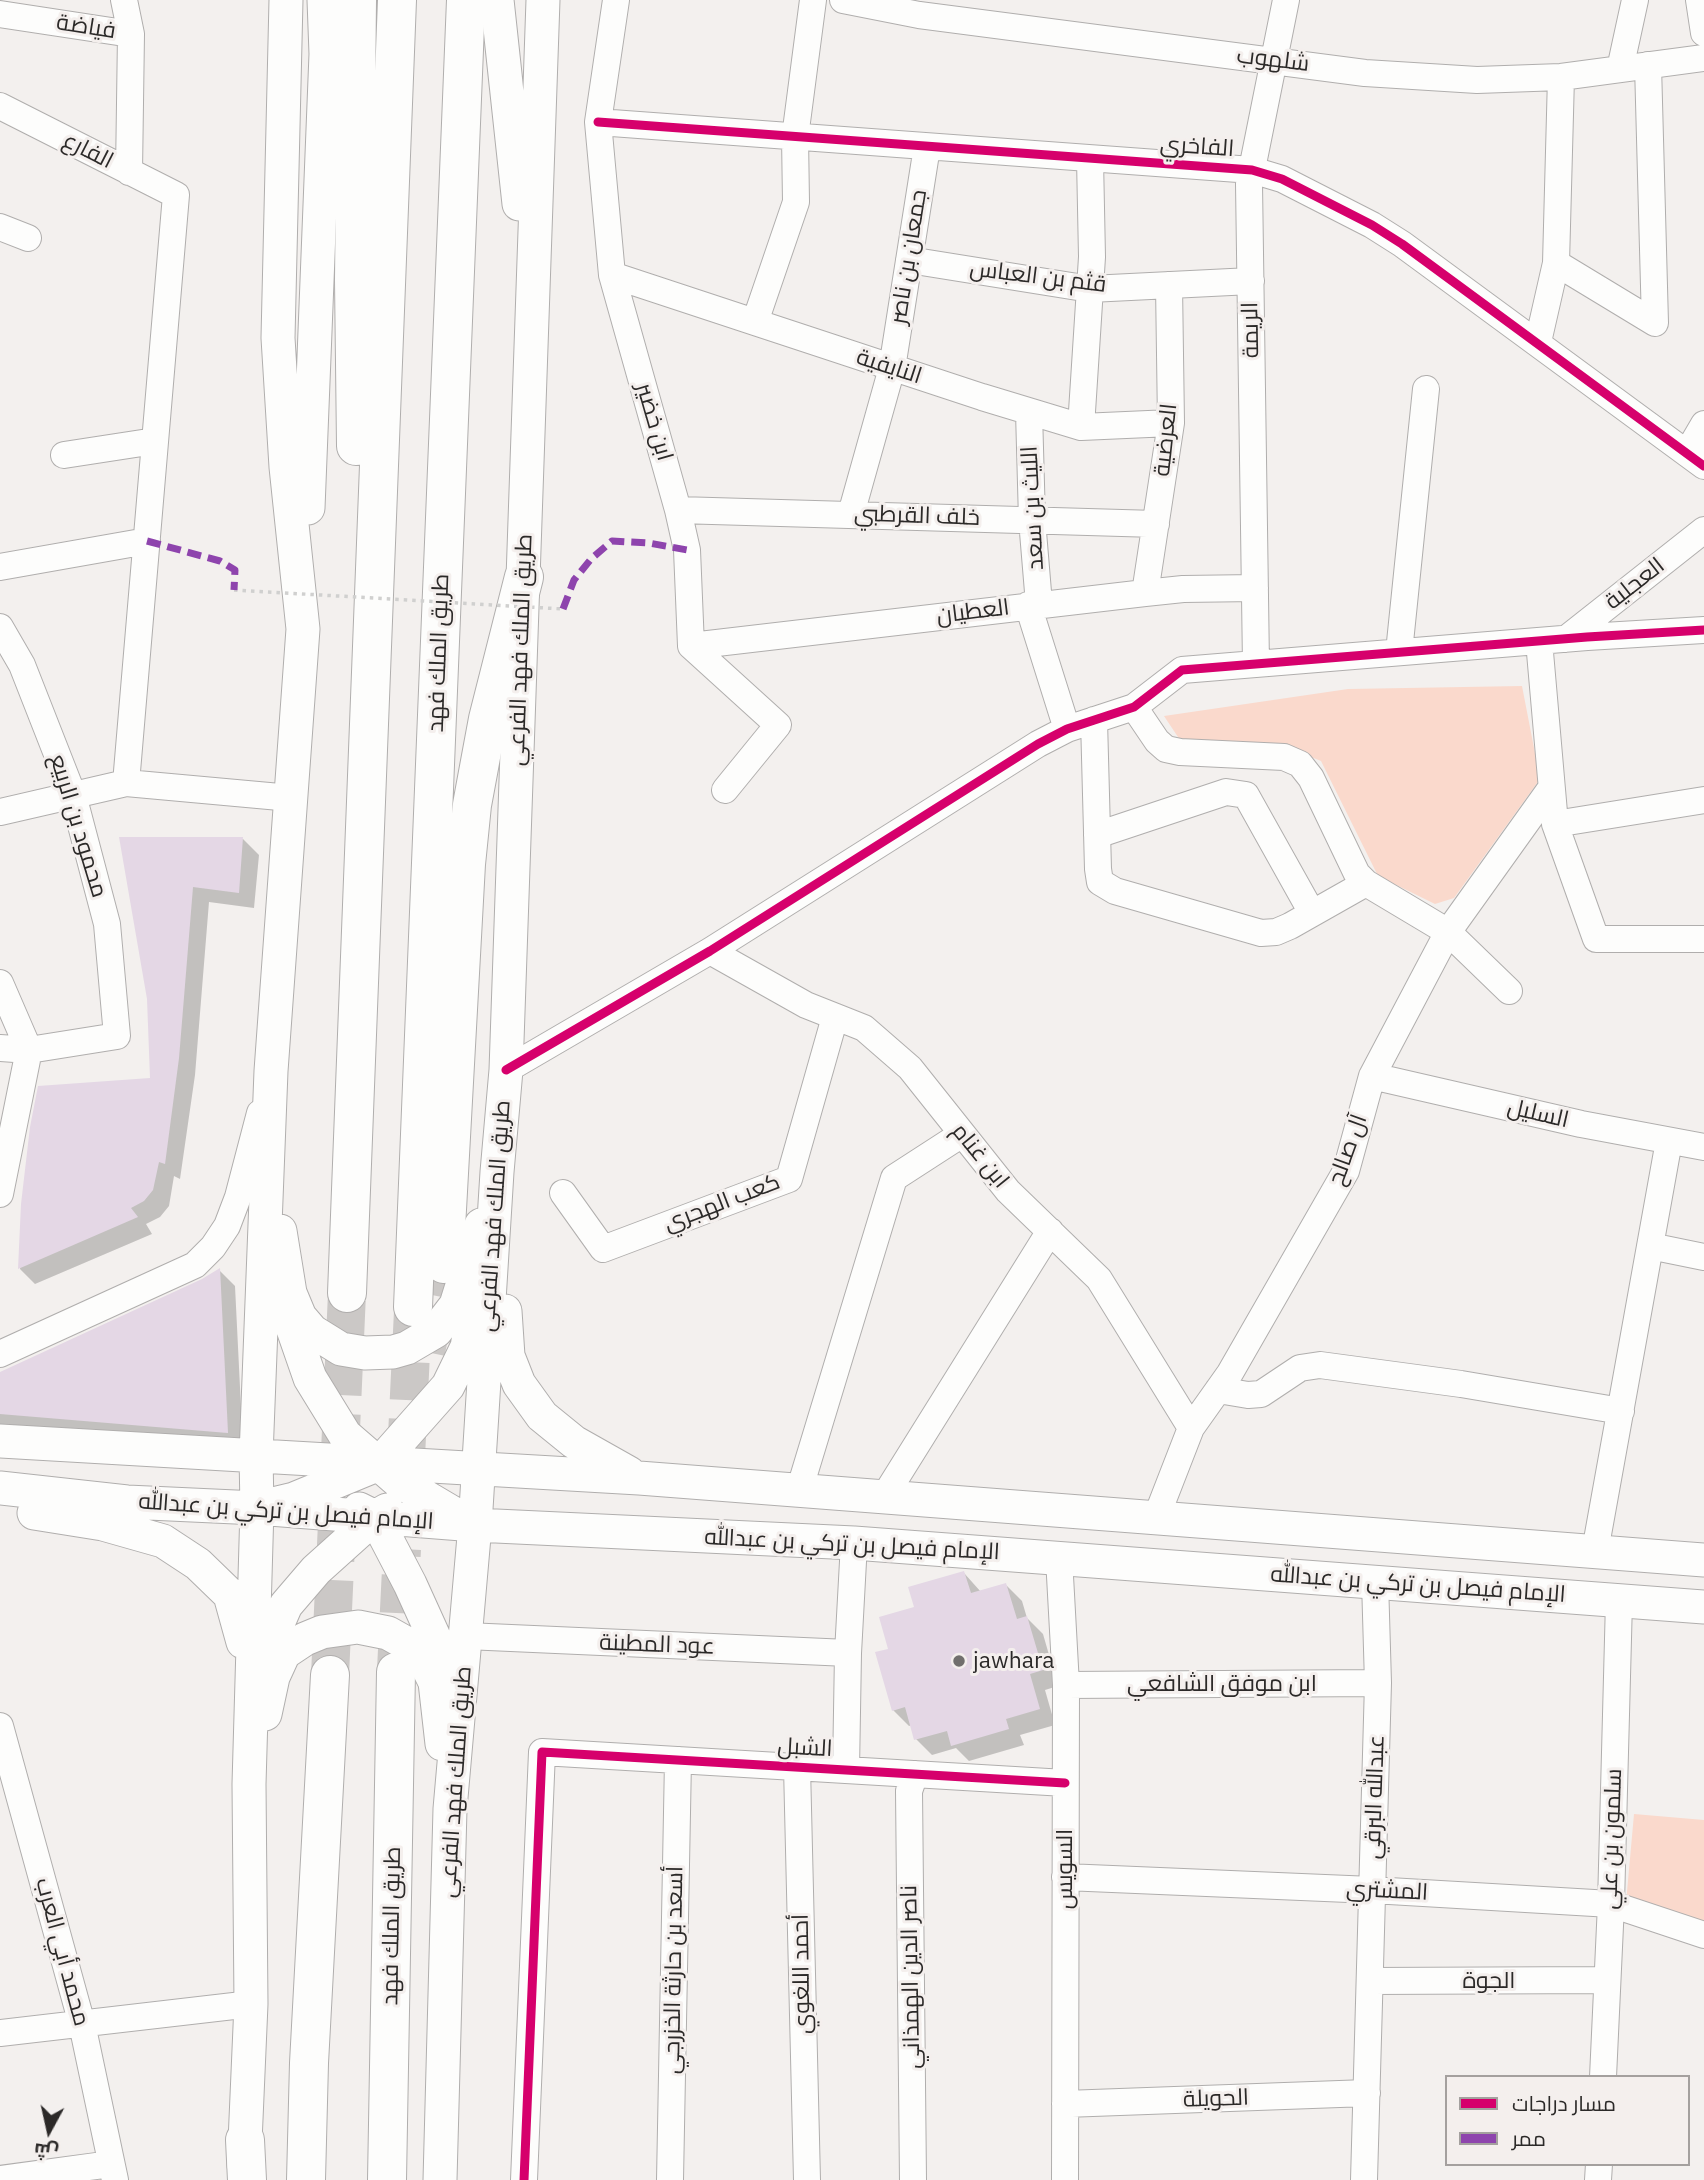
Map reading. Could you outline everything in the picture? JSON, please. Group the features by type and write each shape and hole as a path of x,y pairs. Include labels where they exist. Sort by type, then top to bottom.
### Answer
{"highway":[{"path":"357,0 354,280 363,904"},
{"path":"347,1293 397,0"},
{"name":"طريق الملك فهد","path":"413,1307 466,0"},
{"path":"444,1264 472,806 488,719 524,577"},
{"name":"طريق الملك فهد","path":"387,2180 396,1672"},
{"path":"306,2180 309,2063 330,1675"},
{"path":"245,2140 245,2180"}],"main road":[{"path":"286,0 278,338 286,467 303,628"},
{"path":"249,1784 257,1508 256,1456 271,1071 303,628 326,54 324,0"},
{"path":"498,0 532,325"},
{"name":"طريق الملك فهد الفرعي","path":"440,2180 450,1809 475,1525 506,1070 543,0"},
{"path":"269,1162 290,1293 300,1317 312,1331 328,1342 341,1349 365,1353 393,1352 407,1348 436,1331 456,1305 497,1172"},
{"path":"269,1162 282,1298 310,1378 345,1435 418,1494 475,1525"},
{"path":"257,1508 294,1499 379,1464 448,1386 467,1347 497,1172"},
{"path":"497,1172 508,1356 519,1384 542,1416 574,1443 639,1478"},
{"name":"الإمام فيصل بن تركي بن عبدالله","path":"0,1441 639,1478 1704,1560"},
{"path":"256,1456 375,1517 411,1584 444,1659 449,1694 450,1809"},
{"path":"249,1784 265,1666 273,1635 286,1605 316,1570 375,1517 418,1494 478,1468"},
{"name":"الإمام فيصل بن تركي بن عبدالله","path":"0,1489 127,1502 257,1508 475,1525 855,1543 1704,1606"},
{"path":"0,1508 103,1524 163,1541 198,1564 230,1595 243,1637 249,1784 251,2004 245,2140"},
{"path":"249,1784 273,1677 284,1653 322,1632 358,1627 388,1633 404,1642 428,1668 435,1682 450,1809"}],"street":[{"path":"124,0 131,34 129,172"},
{"name":"ابن خضير","path":"616,0 598,122 612,275 687,550 691,646"},
{"path":"755,322 796,202 795,137 813,0"},
{"name":"شلهوب","path":"843,0 919,15 1365,73 1477,80 1561,77 1704,58"},
{"name":"الريمة","path":"1256,664 1250,184 1286,0"},
{"path":"1620,69 1635,0"},
{"path":"1699,0 1704,33"},
{"name":"فياضة","path":"0,14 131,34"},
{"path":"1556,264 1655,323 1648,65"},
{"path":"1538,342 1556,264 1561,77"},
{"name":"الفارع","path":"0,106 176,195 155,441"},
{"name":"الفاخري","path":"598,122 1252,170 1282,179 1372,225 1538,342 1695,460"},
{"name":"جمعان بن ناصر","path":"851,514 892,368 927,147"},
{"path":"1081,427 1092,257 1090,159"},
{"path":"0,227 28,238"},
{"name":"قثم بن العباس","path":"909,260 1090,289 1251,281"},
{"name":"النايفية","path":"612,275 892,368 1081,427 1171,423"},
{"name":"العرضية","path":"1145,593 1171,423 1169,285"},
{"path":"1399,652 1426,388"},
{"name":"الليث بن سعد","path":"1030,412 1034,605 1067,729"},
{"path":"1695,460 1704,424"},
{"path":"64,455 155,441 127,783"},
{"name":"خلف القرطبي","path":"678,510 1156,524"},
{"name":"العجلية","path":"1566,639 1704,530"},
{"path":"0,567 147,541"},
{"name":"العطيان","path":"691,646 1183,589 1255,588"},
{"name":"محمود بن الربيع","path":"0,627 22,665 73,795 107,924 117,1035 29,1050"},
{"path":"506,1070 710,951 1038,744 1067,729 1134,707 1182,670 1704,630"},
{"path":"1539,641 1555,824 1596,939 1704,939"},
{"path":"691,646 778,725 725,790"},
{"path":"1134,707 1157,741 1166,749 1284,757 1300,764 1311,778 1357,874 1366,883 1448,932 1509,991"},
{"path":"1094,720 1100,882 1115,891 1261,933 1276,932 1366,883"},
{"path":"0,812 127,783 291,798"},
{"name":"آل صالح","path":"1156,1518 1191,1428 1230,1373 1346,1171 1372,1076 1448,932 1551,788"},
{"path":"1097,835 1226,792 1246,795 1312,913"},
{"path":"1555,824 1704,800"},
{"name":"ابن غنام","path":"710,951 806,1005 864,1028 910,1068 1008,1191 1099,1279 1191,1428"},
{"path":"0,983 29,1050 0,1195"},
{"name":"كعب الهجري","path":"563,1193 603,1249 789,1179 835,1017"},
{"path":"0,1048 29,1050"},
{"path":"0,1354 195,1265 213,1247 227,1226 238,1197 271,1071"},
{"name":"السليل","path":"1372,1076 1581,1124 1704,1147"},
{"path":"799,1491 894,1178 962,1134"},
{"path":"1595,1551 1669,1141"},
{"path":"884,1497 1050,1231"},
{"path":"1650,1246 1704,1257"},
{"path":"1218,1390 1248,1395 1261,1394 1300,1368 1320,1365 1461,1384 1621,1411"},
{"path":"846,1770 848,1653 855,1543"},
{"name":"السويس","path":"1059,1558 1066,1685 1065,2180"},
{"name":"عبدالله البرقي","path":"1364,2180 1378,1683 1375,1581"},
{"name":"سلمون بن علي","path":"1603,2075 1611,1904 1619,1601"},
{"name":"عود المطينة","path":"466,1636 848,1653"},
{"name":"ابن موفق الشافعي","path":"1066,1685 1378,1683"},
{"name":"محمد أبي العرب","path":"0,1726 82,2024 113,2172"},
{"name":"الشبل","path":"524,2180 542,1752 1065,1783"},
{"name":"أسعد بن حارثة الخزرجي","path":"670,2180 678,1760"},
{"name":"أحمد اللغوي","path":"797,1767 807,2180"},
{"name":"ناصر الدين الهمذاني","path":"913,2180 909,1790 915,1774"},
{"name":"المشتري","path":"1065,1877 1372,1890 1611,1904 1704,1935"},
{"name":"الجوة","path":"1370,1981 1607,1980"},
{"path":"0,2033 251,2004"},
{"name":"الحويلة","path":"1065,2104 1367,2093"},
{"path":"0,2179 113,2172"}],"path":[{"path":"234,590 563,609"}],"shaded area":[{"path":"1522,686 1540,779 1454,898 1435,904 1378,876 1321,761 1289,748 1180,740 1164,716 1348,689"},
{"path":"1634,1814 1704,1820 1704,1923 1626,1903"}],"building":[{"path":"119,837 243,837 239,893 193,887 179,1058 165,1164 159,1162 153,1190 144,1201 131,1208 138,1217 18,1269 21,1204 38,1086 150,1078 147,999"},
{"path":"220,1268 228,1433 0,1414 0,1372 202,1279"},
{"name":"jawhara","path":"964,1571 971,1593 1006,1583 1017,1619 1027,1616 1043,1670 1030,1674 1040,1709 1006,1719 1009,1729 951,1746 947,1731 914,1740 905,1707 892,1711 875,1652 888,1649 879,1617 914,1607 908,1587"}],"tunnel":[{"path":"426,1352 444,1264"},
{"path":"340,1452 347,1293"},
{"path":"406,1457 413,1311"},
{"path":"330,1675 337,1523"},
{"path":"396,1670 402,1549"}],"marked path":[{"path":"147,541 220,561 235,570 234,590"},
{"path":"563,609 574,580 591,559 612,541 649,543 687,550"}],"cycle path":[{"path":"598,122 1252,170 1282,179 1372,225 1402,244 1704,466"},
{"path":"506,1070 710,951 1038,744 1067,729 1134,707 1182,670 1704,630"},
{"path":"524,2180 542,1752 1065,1783"}],"place":[{"name":"jawhara","path":"959,1661"}]}
